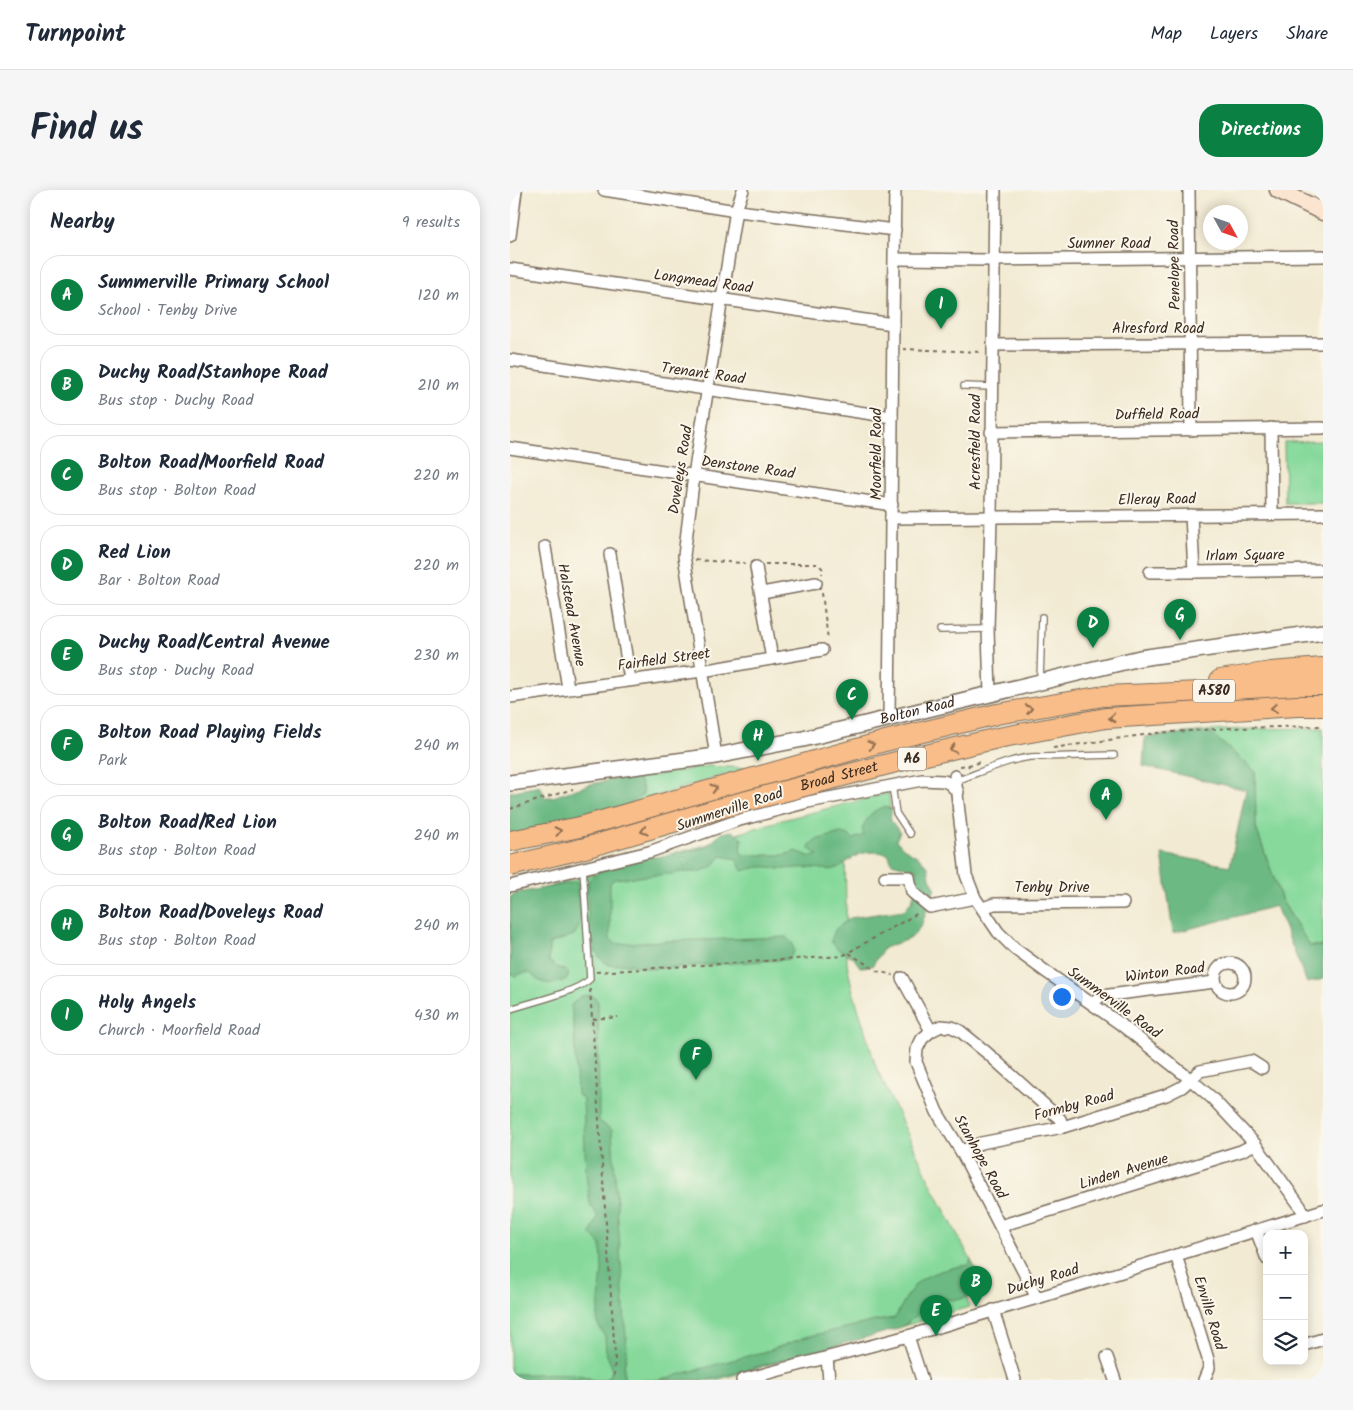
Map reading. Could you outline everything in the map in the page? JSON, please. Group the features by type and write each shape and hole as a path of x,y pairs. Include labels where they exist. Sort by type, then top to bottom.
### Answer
{"highway":[{"name":"A6","path":"1104,696 1271,672 1323,668"},
{"name":"Broad Street","path":"510,841 580,827 885,741 997,714 1104,696 1323,687"},
{"name":"Broad Street","path":"510,866 585,848 728,806 892,763 998,738 1106,718 1323,706"}],"main road":[{"path":"1278,190 1323,212"}],"street":[{"path":"510,236 516,190"},
{"path":"604,190 736,210 895,230"},
{"name":"Doveleys Road","path":"716,756 684,556 694,475 709,390 736,210 743,190"},
{"name":"Moorfield Road","path":"889,719 895,190"},
{"name":"Acresfield Road","path":"990,694 988,629 992,387 989,349 995,260 995,190"},
{"name":"Penelope Road","path":"1189,190 1191,430"},
{"name":"Sumner Road","path":"895,258 995,260 1323,256"},
{"name":"Longmead Road","path":"510,269 893,324"},
{"name":"Alresford Road","path":"989,349 1323,343"},
{"name":"Trenant Road","path":"510,360 892,417"},
{"path":"1271,428 1272,514"},
{"name":"Duffield Road","path":"991,432 1323,428"},
{"name":"Denstone Road","path":"510,448 892,505"},
{"name":"Elleray Road","path":"891,518 1323,514"},
{"name":"Irlam Square","path":"1191,515 1194,572 1323,570"},
{"name":"Halstead Avenue","path":"544,547 568,688"},
{"path":"610,554 630,680"},
{"path":"756,567 772,659"},
{"path":"1150,572 1194,572"},
{"path":"762,593 819,588"},
{"name":"Bolton Road","path":"511,779 716,756 803,739 1140,658 1323,632"},
{"name":"Fairfield Street","path":"510,697 702,671 772,659 825,645"},
{"name":"Summerville Road","path":"510,886 649,852 736,821 808,802 922,780 936,780 950,784 956,783 966,875 975,898 998,932 1015,949 1092,1003 1212,1098 1255,1144 1300,1206 1305,1216"},
{"path":"885,877 909,877 912,892 930,907 975,898"},
{"name":"Tenby Drive","path":"983,908 994,904 1123,903"},
{"path":"902,978 931,1031 942,1026 952,1027 960,1031 1060,1119 1063,1128"},
{"name":"Winton Road","path":"1092,1003 1101,996 1215,982"},
{"name":"Stanhope Road","path":"931,1031 922,1039 917,1049 916,1062 937,1112 961,1151 1036,1298"},
{"name":"Formby Road","path":"961,1151 981,1143 1063,1128 1166,1094 1182,1088 1200,1070 1251,1061 1262,1068"},
{"name":"Linden Avenue","path":"1000,1226 1241,1151 1255,1144"},
{"name":"Duchy Road","path":"742,1380 908,1336 1323,1210"},
{"path":"1256,1230 1263,1248"},
{"name":"Enville Road","path":"1176,1255 1208,1359 1209,1368 1204,1380"},
{"path":"993,1310 1015,1380"},
{"path":"908,1336 922,1380"},
{"path":"1308,1343 1323,1339"},
{"path":"1107,1357 1115,1380"},
{"path":"827,1358 829,1380"}],"lane":[{"path":"964,386 992,387"},
{"path":"1040,682 1042,617"},
{"path":"940,630 988,629"},
{"path":"956,783 1020,758 1032,756 1114,755"},
{"path":"892,785 896,813 910,834"},
{"path":"510,1009 585,984 589,976 583,868"}],"path":[{"path":"901,348 989,349"},
{"path":"819,588 825,645"},
{"path":"1047,748 1157,733 1232,728 1323,726"},
{"path":"968,765 978,763 978,758"},
{"path":"956,783 971,768 981,766"},
{"path":"510,809 577,787"},
{"path":"614,1380 615,1355 589,976 842,956 930,907"},
{"path":"848,952 877,971 902,978"},
{"path":"592,1019 618,1017"}],"green space":[{"path":"1323,441 1323,503 1285,503 1284,442"},
{"path":"1323,728 1323,946 1310,946 1282,901 1256,828 1255,771 1208,731"},
{"path":"1208,731 1255,771 1256,828 1282,901 1310,946 1323,946 1323,979 1307,983 1276,906 1173,933 1162,854 1230,866 1246,790 1143,766 1145,737"},
{"path":"709,766 747,768 625,806 644,791 638,778"},
{"path":"621,778 638,778 643,795 625,806 510,835 510,792 539,786 543,791 544,797 553,797 591,784"},
{"path":"889,793 892,841 845,851 847,963 852,988 876,1067 934,1190 984,1285 965,1291 969,1307 717,1380 510,1380 510,898 703,846 778,821"},
{"path":"883,807 892,809 890,820 900,832 896,840 903,848 920,858 928,867 930,878 935,888 921,926 911,938 884,948 872,966 860,967 853,957 839,950 831,941 835,930 850,918 904,910 912,901 916,887 912,878 917,870 892,863 888,854 875,852 858,855 840,867 829,870 766,867 742,871 736,859 721,856 712,867 698,872 615,879 610,883 610,939 616,944 786,937 792,943 794,951 789,959 651,969 627,964 609,965 595,951 589,931 587,892 589,880 597,872 640,857 659,857 703,848 721,833 732,831 742,839 740,850 743,855 784,855 796,851 811,857 818,855 808,848 815,840 841,833 849,835 853,839 864,835 862,829 868,818 872,813"},
{"path":"578,882 581,913 579,927 574,935 549,944 549,961 569,974 567,979 547,984 530,973 515,976 510,973 511,896 517,893"},
{"path":"592,995 598,1001 599,1121 612,1130 627,1352 624,1380 603,1380 611,1375 612,1367 606,1353 605,1336 597,1323 602,1270 601,1245 591,1234 598,1217 590,1204 586,1175 583,1099 577,1094 571,1005 581,996"},
{"path":"971,1260 984,1285 972,1296 957,1300 939,1299 897,1329 709,1380 659,1380 770,1350 806,1337 895,1318 904,1301 920,1280 940,1271 968,1265"},
{"path":"510,1373 575,1374 593,1380 510,1380"}],"place":[{"name":"Holy Angels","path":"941,329"},
{"name":"Bolton Road/Red Lion","path":"1180,640"},
{"name":"Red Lion","path":"1093,648"},
{"name":"Bolton Road/Moorfield Road","path":"852,720"},
{"name":"Bolton Road/Doveleys Road","path":"758,761"},
{"name":"Summerville Primary School","path":"1106,820"},
{"name":"Bolton Road Playing Fields","path":"696,1080"},
{"name":"Duchy Road/Stanhope Road","path":"976,1307"},
{"name":"Duchy Road/Central Avenue","path":"936,1336"}]}
